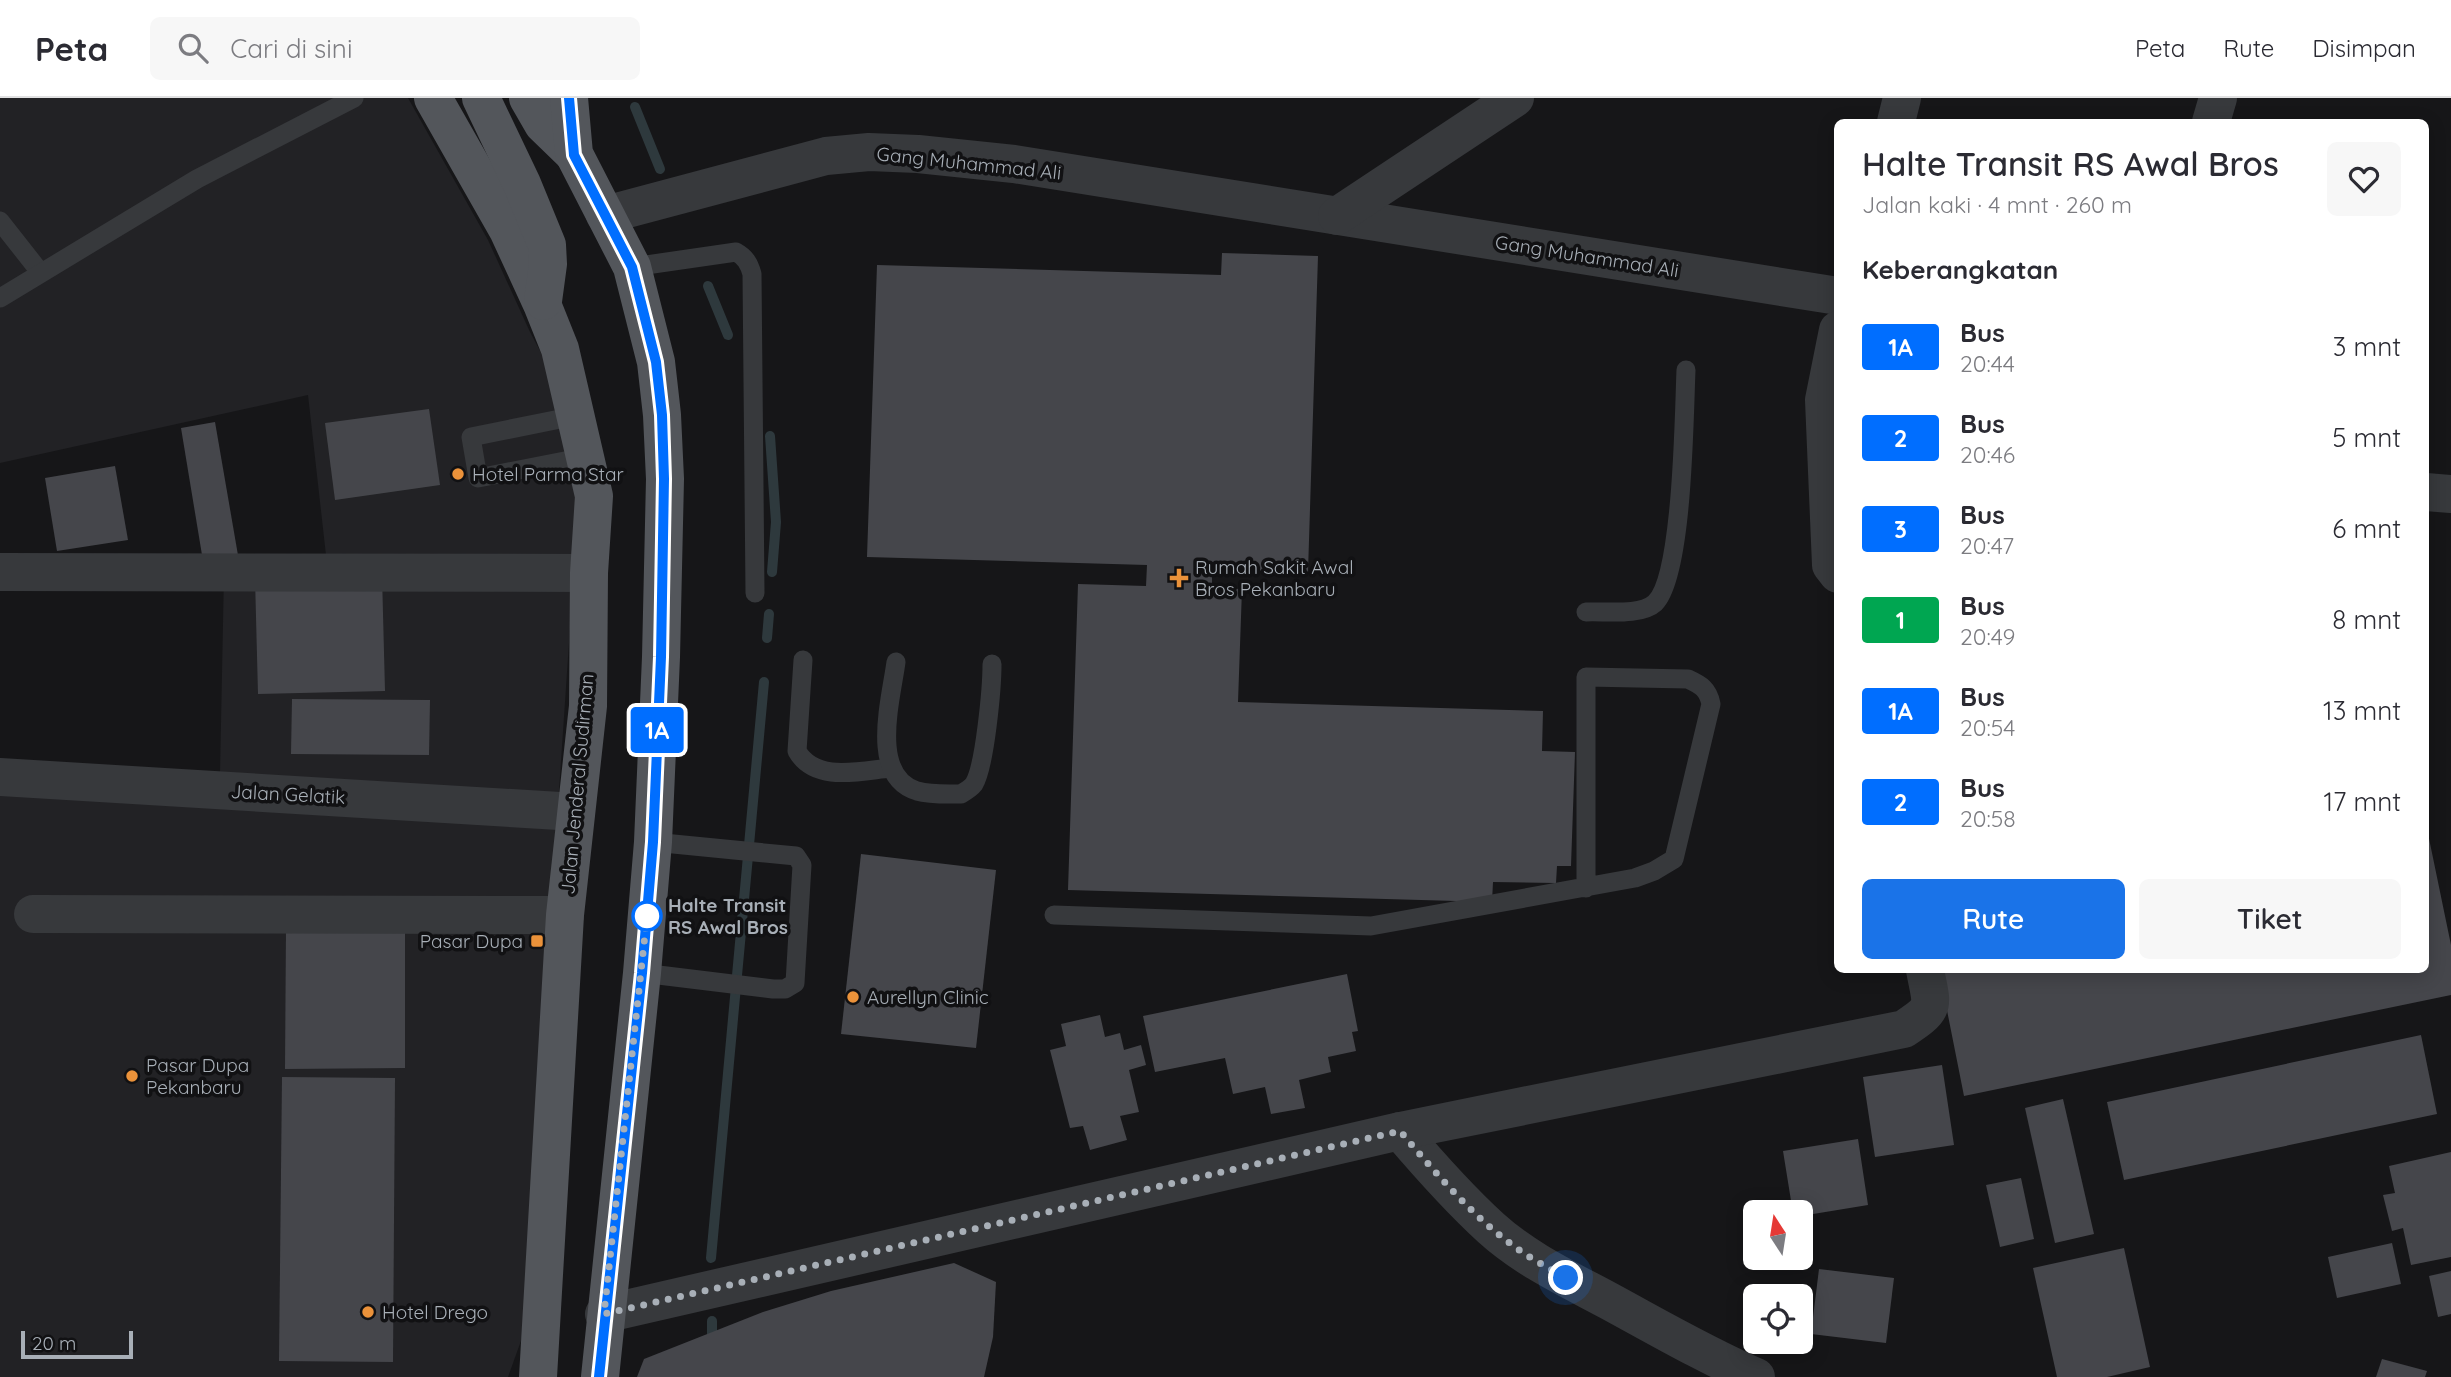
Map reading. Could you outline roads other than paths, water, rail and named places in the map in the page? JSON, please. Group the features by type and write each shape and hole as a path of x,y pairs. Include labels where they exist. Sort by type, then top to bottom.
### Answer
{"main road":[{"name":"Jalan Jenderal Sudirman","path":"433,98 508,230 542,303 560,349 594,496 589,573 587,706 565,915 538,1377"},
{"path":"528,98 544,124 574,155 632,267 656,362 662,415 664,479 661,657 653,842 642,973 604,1314 600,1377"},
{"path":"569,98 574,155"},
{"path":"486,107 547,245 548,264 542,303"}],"street":[{"path":"1337,216 1515,98"},
{"path":"1897,119 1902,98"},
{"path":"2212,119 2218,98"},
{"name":"Gang Muhammad Ali","path":"605,215 827,156 869,152 918,154 1014,164 1834,295"},
{"path":"1834,350 1824,400 1831,565 1834,569"},
{"path":"2429,492 2451,494"},
{"path":"0,572 589,573"},
{"name":"Jalan Gelatik","path":"0,777 576,812"},
{"path":"33,914 565,915"},
{"path":"604,1314 1400,1131 1904,1029 1927,1014 1932,1003 1926,973"},
{"path":"1400,1131 1443,1181 1492,1229 1516,1248 1715,1369 1756,1377"}],"lane":[{"path":"0,298 197,179 354,98"},
{"path":"0,221 40,272"},
{"path":"632,267 736,252 744,257 749,265 752,274 755,593"},
{"path":"1587,612 1641,611 1653,605 1662,594 1678,523 1686,370"},
{"path":"575,416 471,437 478,478 585,457"},
{"path":"803,660 797,751 803,760 826,772 890,768"},
{"path":"896,662 887,735 890,768 898,780 920,792 961,794 974,785 980,769 992,693 992,664"},
{"path":"1054,915 1371,926 1586,888 1635,878 1674,859 1711,704 1707,691 1699,684 1688,679 1586,677 1586,888"},
{"path":"642,973 785,989 795,983 802,865 796,856 653,842"}],"waterway":[{"path":"635,107 660,169"},
{"path":"708,286 728,335"},
{"path":"770,436 776,522 772,572"},
{"path":"767,638 769,614"},
{"path":"711,1258 764,682"},
{"path":"712,1321 712,1346"}],"place":[{"name":"Hotel Parma Star","path":"458,474"},
{"name":"Rumah Sakit Awal Bros Pekanbaru","path":"1179,578"},
{"name":"Halte Transit RS Awal Bros","path":"647,916"},
{"name":"Pasar Dupa","path":"537,941"},
{"name":"Aurellyn Clinic","path":"853,997"},
{"name":"Pasar Dupa Pekanbaru","path":"132,1076"},
{"name":"Hotel Drego","path":"368,1312"}]}
